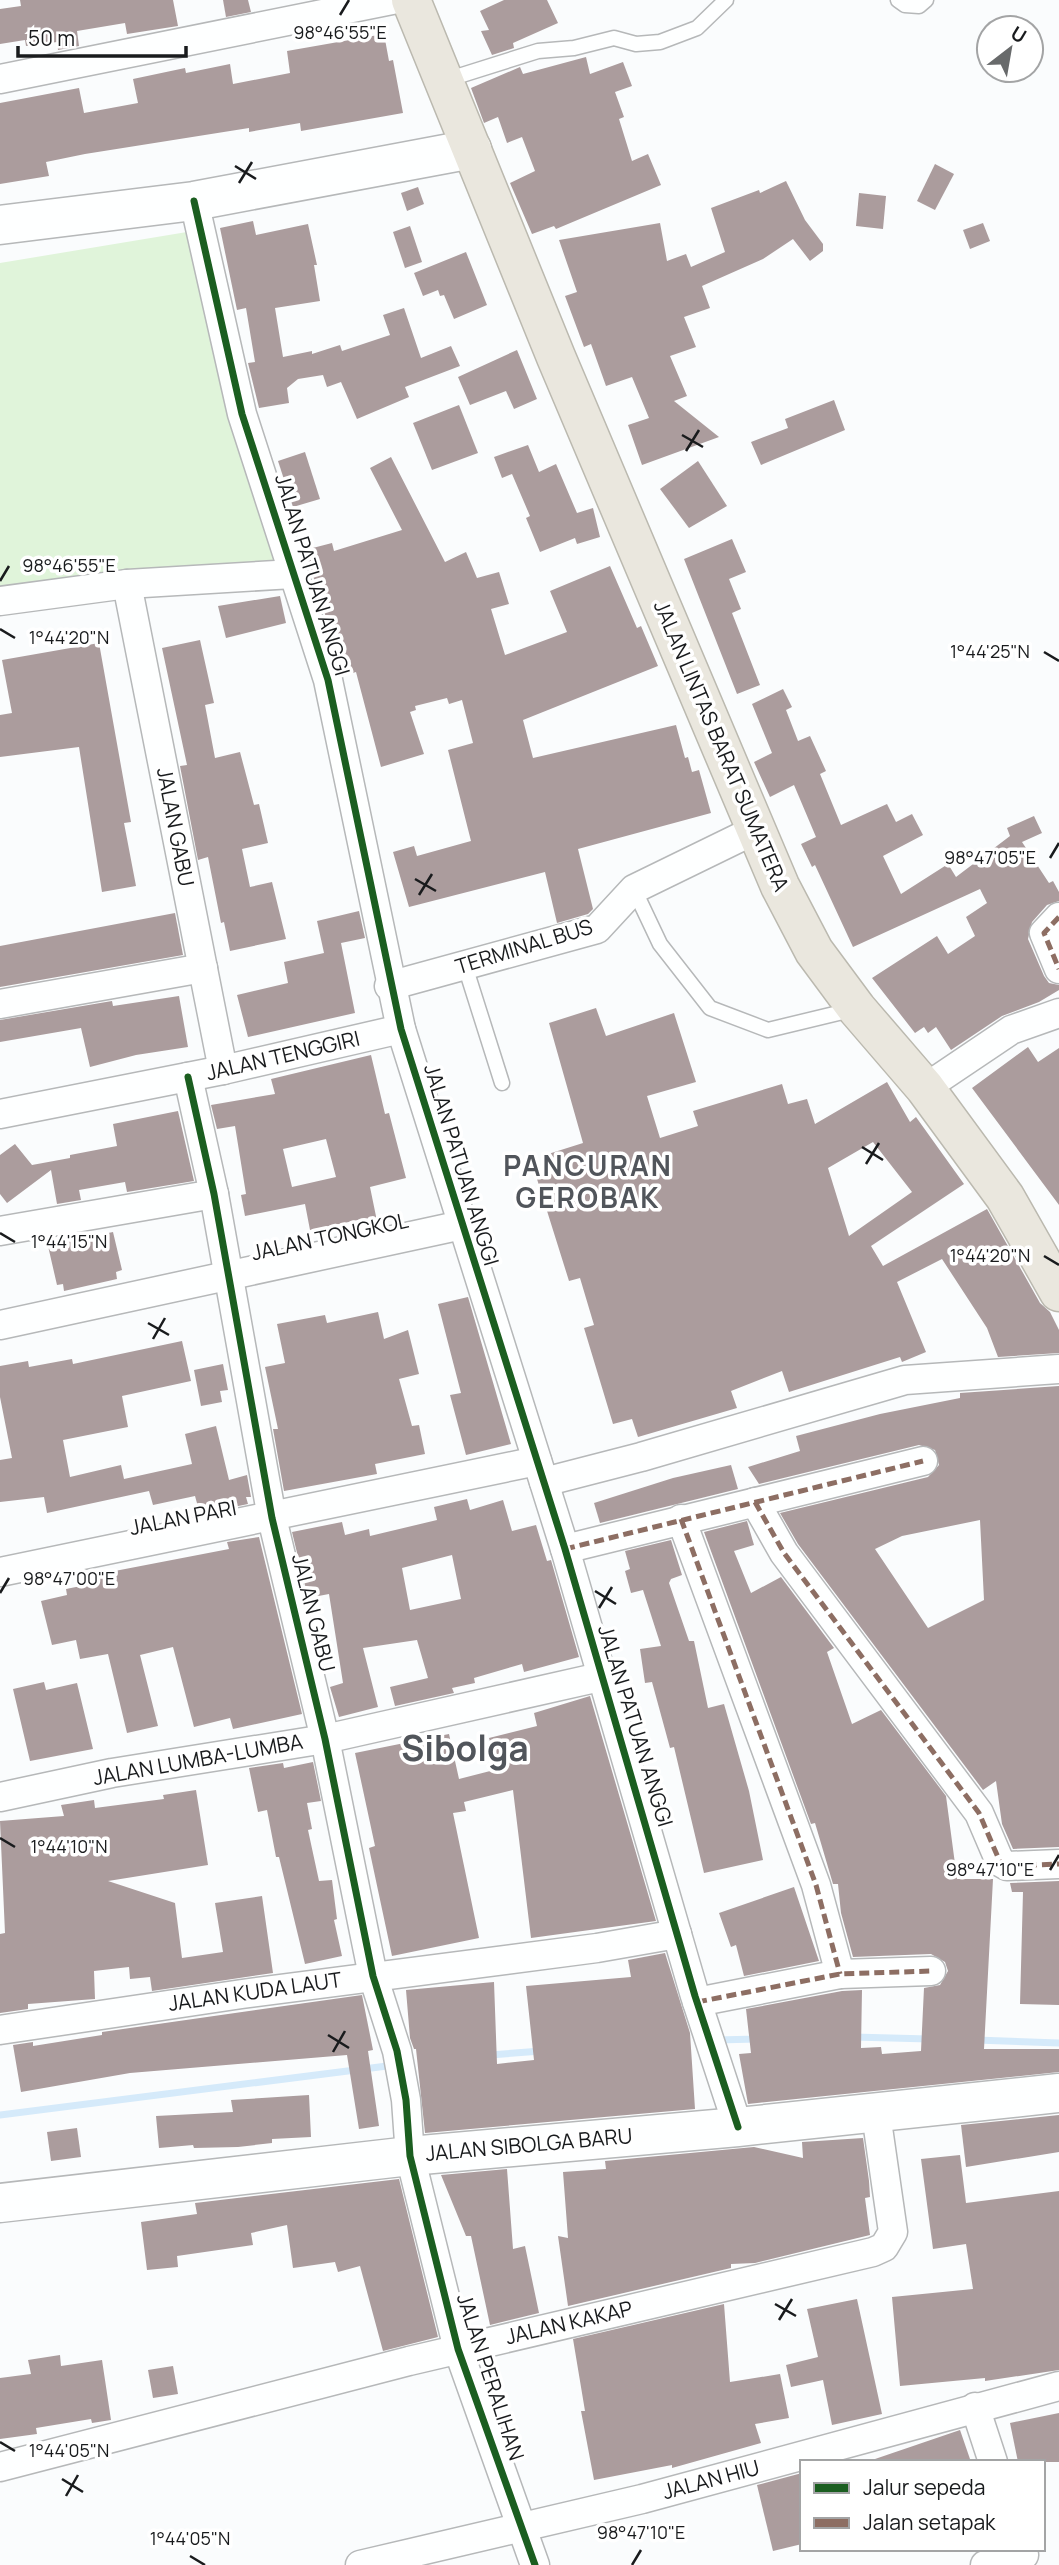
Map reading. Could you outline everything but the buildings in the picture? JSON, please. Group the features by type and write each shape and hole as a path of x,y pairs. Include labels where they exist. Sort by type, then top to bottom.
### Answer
{"highway":[{"name":"JALAN LINTAS BARAT SUMATERA","path":"411,0 556,357 780,886 814,951 857,1009 925,1088 1005,1197 1059,1292"}],"street":[{"path":"0,79 392,0"},
{"path":"0,225 194,201 472,149"},
{"name":"JALAN PATUAN ANGGI","path":"194,201 243,414 328,680 389,986 401,1029 565,1549 600,1677 639,1799 697,2002 738,2127"},
{"path":"0,601 127,584 293,573"},
{"name":"JALAN GABU","path":"127,584 223,1070"},
{"name":"TERMINAL BUS","path":"389,986 597,929 634,889 757,829"},
{"path":"1059,917 1044,933 1059,970"},
{"path":"0,1004 203,968"},
{"path":"925,1088 1011,1030 1059,1013"},
{"name":"JALAN TENGGIRI","path":"0,1114 223,1070 401,1029"},
{"name":"JALAN GABU","path":"188,1077 214,1194 272,1518 325,1738 373,1976 397,2050 406,2100 410,2156"},
{"path":"0,1231 214,1194"},
{"name":"JALAN TONGKOL","path":"0,1325 462,1225"},
{"name":"JALAN PARI","path":"0,1572 272,1518 540,1471 641,1457 905,1380 1059,1368"},
{"path":"565,1549 923,1461"},
{"path":"755,1502 785,1553 979,1813 1000,1862 1007,1866 1059,1864"},
{"path":"681,1519 811,1873 840,1974"},
{"name":"JALAN LUMBA-LUMBA","path":"0,1797 112,1773 325,1738 600,1677"},
{"name":"JALAN KUDA LAUT","path":"0,2030 373,1976 597,1948 677,1934"},
{"path":"697,2002 840,1974 931,1972"},
{"name":"JALAN SIBOLGA BARU","path":"0,2203 410,2156 876,2114 1059,2093"},
{"name":"JALAN KAKAP","path":"0,2467 457,2349 884,2247 891,2240 893,2223 876,2114"},
{"name":"JALAN PERALIHAN","path":"410,2156 457,2349 535,2565"},
{"name":"JALAN HIU","path":"360,2565 642,2499 1059,2386"},
{"path":"975,2407 992,2460"},
{"path":"985,2565 1025,2556"}],"lane":[{"path":"445,80 538,51 574,48 614,38 636,44 660,42 697,28 726,0"},
{"path":"898,0 905,5 919,6 926,0"},
{"path":"634,889 660,944 710,1008 768,1030 857,1009"},
{"path":"465,966 502,1083"}],"green space":[{"path":"199,230 293,574 0,601 0,263"}],"waterway":[{"path":"853,2037 929,2039"},
{"path":"717,2040 757,2039"},
{"path":"976,2040 1059,2043"},
{"path":"490,2055 541,2051"},
{"path":"0,2115 395,2065"}],"marked path":[{"path":"1059,917 1044,933 1059,969"},
{"path":"565,1549 923,1461"},
{"path":"755,1502 784,1553 979,1813 1000,1862 1007,1866 1059,1864"},
{"path":"681,1519 816,1885 840,1974"},
{"path":"697,2002 840,1974 931,1971"}],"cycle path":[{"path":"194,201 242,414 328,680 401,1029 565,1549 695,1996 738,2127"},
{"path":"188,1077 214,1194 272,1518 325,1739 373,1976 397,2051 406,2100 410,2156 458,2349 535,2565"}],"district":[{"name":"PANCURAN GEROBAK","path":"588,1182"},
{"name":"Sibolga","path":"465,1749"}]}
